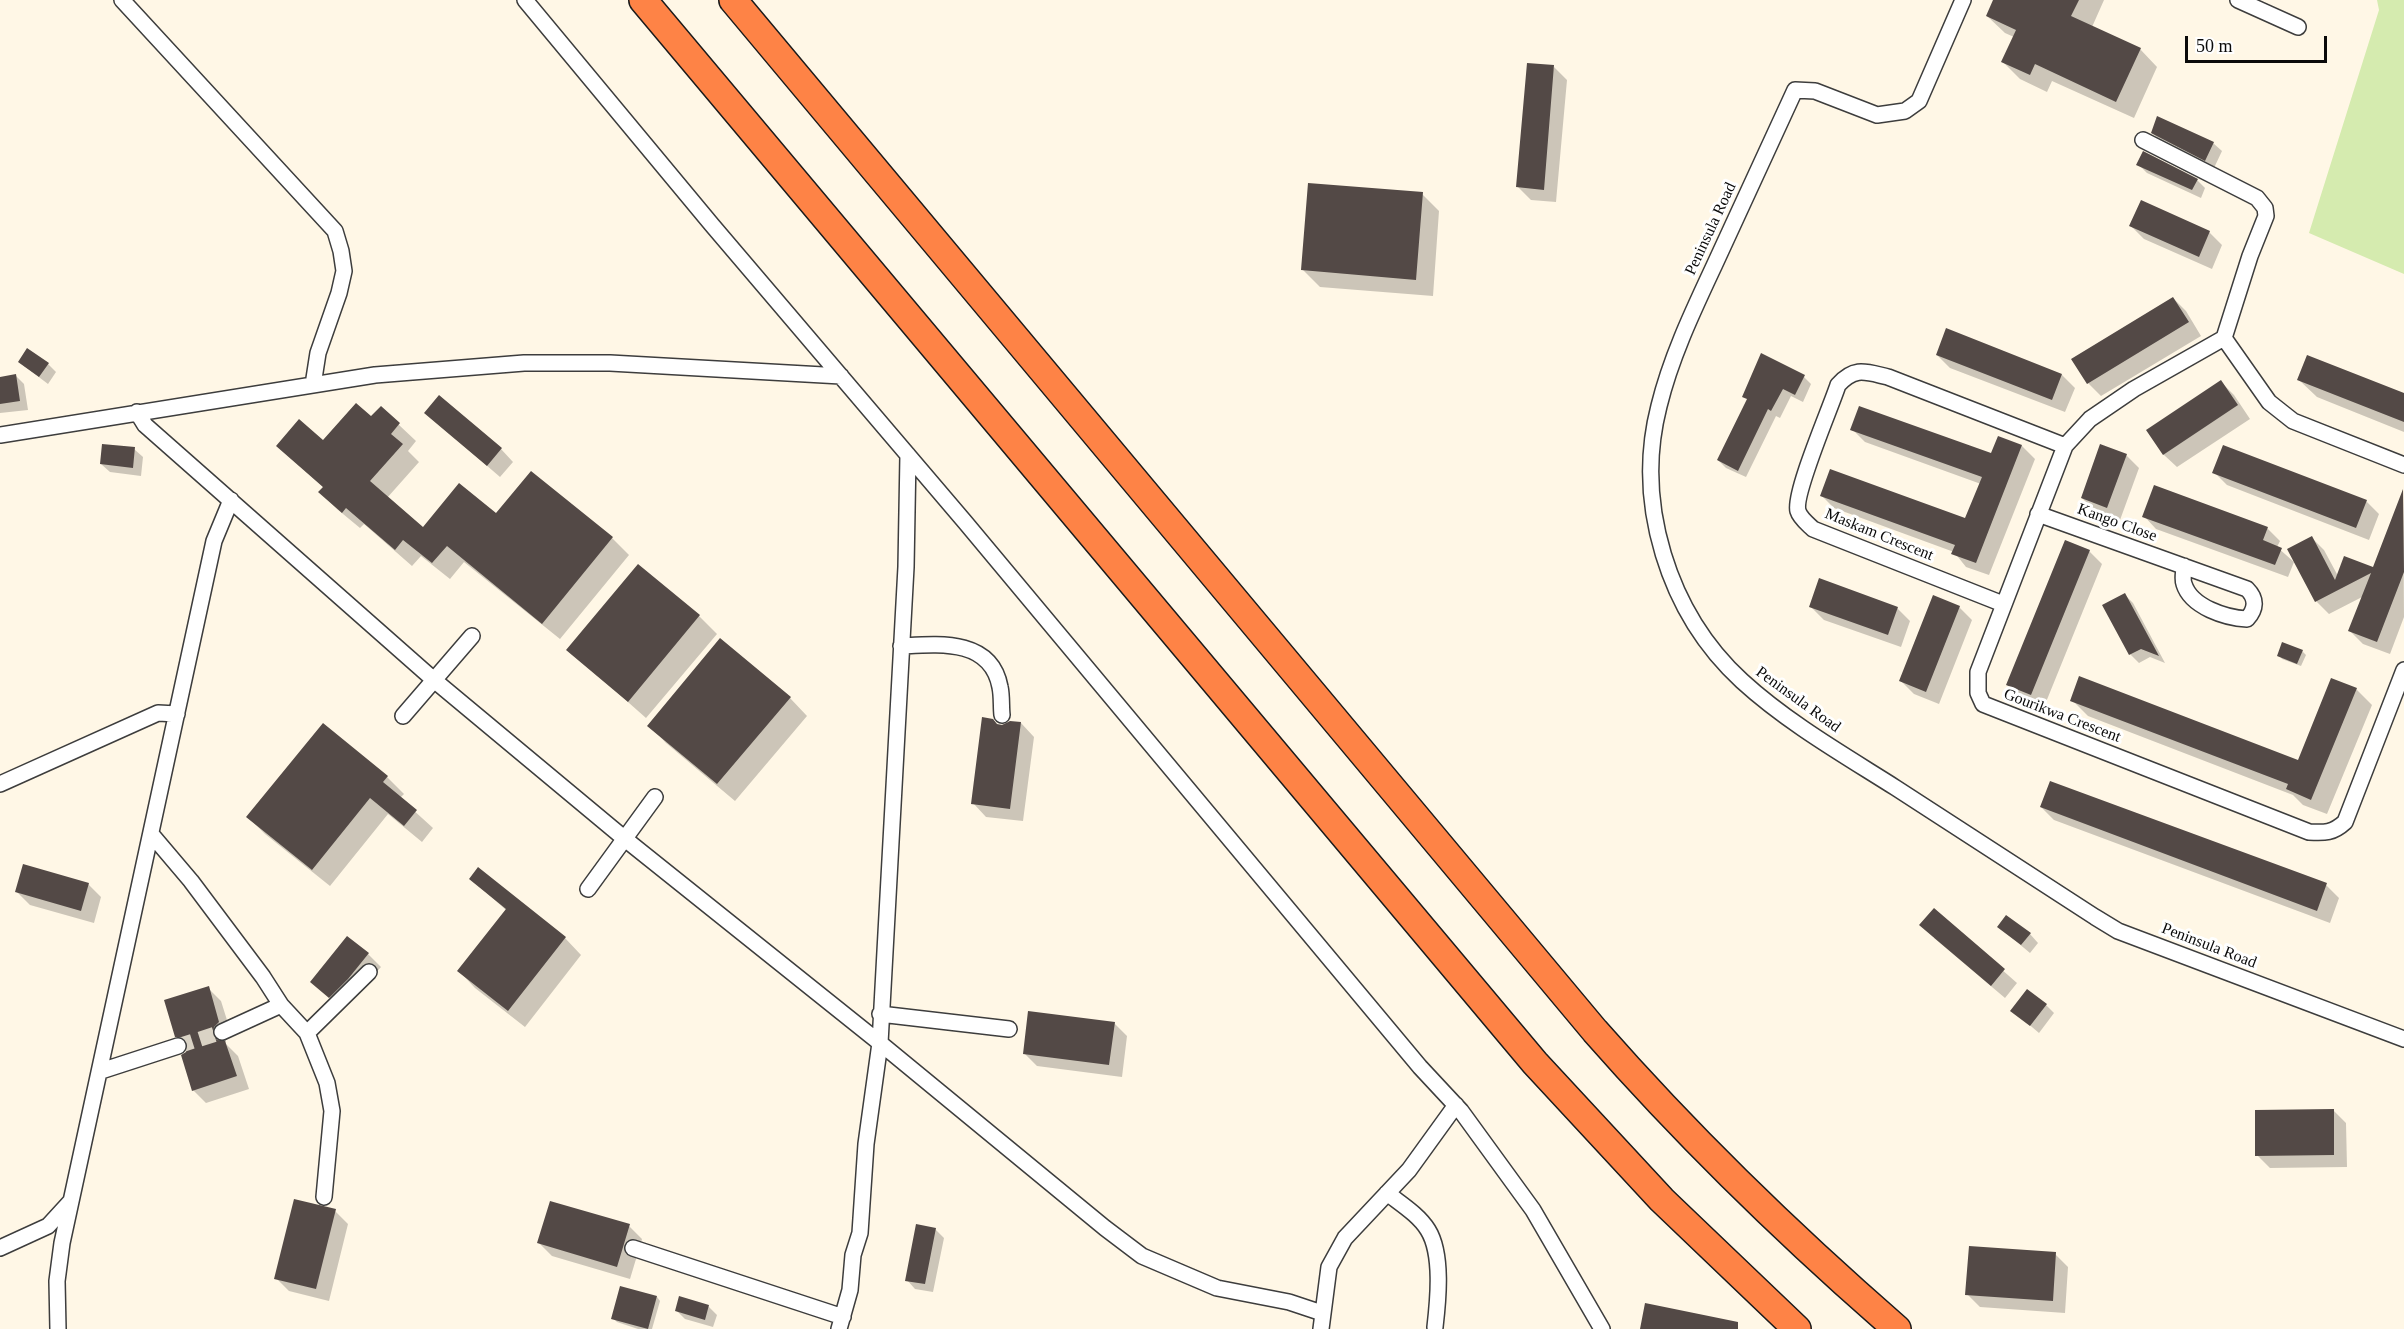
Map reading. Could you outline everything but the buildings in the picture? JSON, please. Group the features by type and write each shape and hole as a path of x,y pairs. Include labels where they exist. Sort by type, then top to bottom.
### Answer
{"highway":[{"path":"643,0 1529,1056 1662,1200 1797,1329"},
{"path":"739,6 1595,1031 1664,1107 1753,1198 1897,1329"}],"street":[{"path":"122,0 335,231 344,271 339,293 318,353 313,385"},
{"path":"525,0 1413,1058 1456,1105 1533,1210 1602,1329"},
{"name":"Peninsula Road","path":"1963,0 1919,101 1905,111 1877,115 1815,91 1795,90 1689,320 1658,407 1650,470 1654,519 1666,567 1686,609 1722,660 1740,680 1786,716 2118,931 2404,1039"},
{"path":"2238,0 2298,27"},
{"path":"2143,140 2257,198 2265,207 2266,216 2250,256 2224,338 2269,402 2293,421 2404,465"},
{"name":"Gourikwa Crescent","path":"2224,338 2116,401 2090,419 2065,446 1978,672 1978,693 1983,704 2308,832 2323,833 2334,831 2345,822 2404,670"},
{"path":"0,435 375,375 524,363 610,363 841,376"},
{"name":"Maskam Crescent","path":"2003,604 1813,529 1803,519 1797,511 1799,492 1838,385 1847,375 1863,371 1888,377 2065,446"},
{"path":"137,412 145,425 434,681 625,839 1142,1256 1217,1288 1289,1302 1322,1313"},
{"path":"633,1248 841,1323 850,1290 853,1255 860,1233 866,1144 880,1043 906,567 908,455"},
{"path":"58,1329 57,1281 62,1243 152,836 214,541 231,500"},
{"name":"Kango Close","path":"2038,514 2184,566 2247,589 2252,594 2255,603 2253,613 2247,619 2235,618 2196,603 2182,582 2184,566"},
{"path":"403,716 472,636"},
{"path":"902,646 937,644 962,646 981,655 992,669 1000,686 1002,716"},
{"path":"0,784 158,713 177,714"},
{"path":"588,889 655,797"},
{"path":"152,836 191,881 263,977 281,1005 307,1033 327,1083 332,1111 324,1197"},
{"path":"307,1033 369,972"},
{"path":"222,1032 281,1005"},
{"path":"880,1014 1009,1029"},
{"path":"101,1071 178,1046"},
{"path":"1321,1329 1329,1267 1345,1238 1409,1170 1456,1105"},
{"path":"1387,1193 1412,1213 1429,1231 1437,1259 1439,1294 1435,1327"},
{"path":"0,1248 48,1226 72,1199"}],"green space":[{"path":"2377,0 2404,0 2404,274 2309,233 2379,10"}],"tunnel":[{"path":"178,1046 222,1032"}]}
